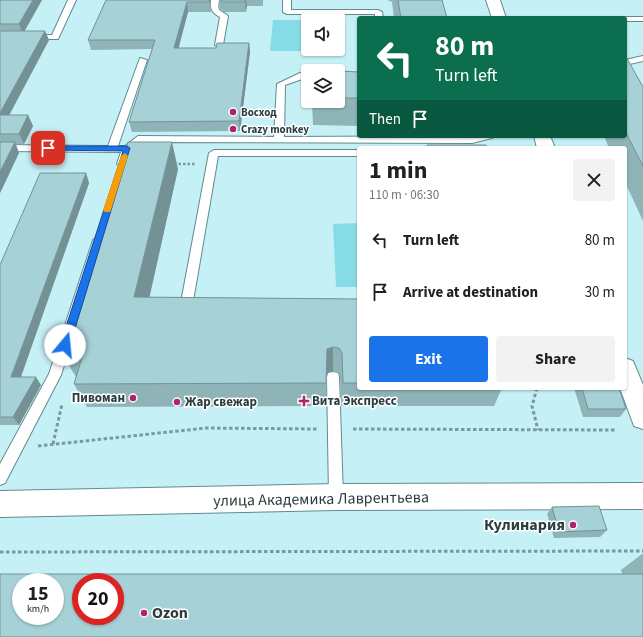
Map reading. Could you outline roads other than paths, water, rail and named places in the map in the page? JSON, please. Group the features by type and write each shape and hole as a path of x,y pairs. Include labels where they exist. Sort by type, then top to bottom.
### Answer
{"street":[{"path":"493,0 498,16"},
{"path":"627,374 643,418"},
{"name":"улица Академика Лаврентьева","path":"0,504 336,497 643,496"}],"lane":[{"path":"0,37 55,37 72,0"},
{"path":"215,0 214,7 217,12 224,16 219,45"},
{"path":"288,0 287,12 378,12 379,16"},
{"path":"627,19 643,19"},
{"path":"627,66 643,58"},
{"path":"112,148 143,60"},
{"path":"279,139 281,84 301,76"},
{"path":"120,171 127,148 138,139 279,139 413,143 447,139 472,140 480,138"},
{"path":"447,139 458,146"},
{"path":"0,148 127,148"},
{"path":"192,317 184,317 214,152 357,153"},
{"path":"0,478 55,375 101,232"},
{"path":"333,377 333,429 336,497"}],"place":[{"name":"Восход","path":"233,112"},
{"name":"Crazy monkey","path":"233,129"},
{"name":"Пивоман","path":"133,398"},
{"name":"Вита Экспресс","path":"304,401"},
{"name":"Жар свежар","path":"177,402"},
{"name":"Кулинария","path":"573,525"},
{"name":"Ozon","path":"144,613"}]}
